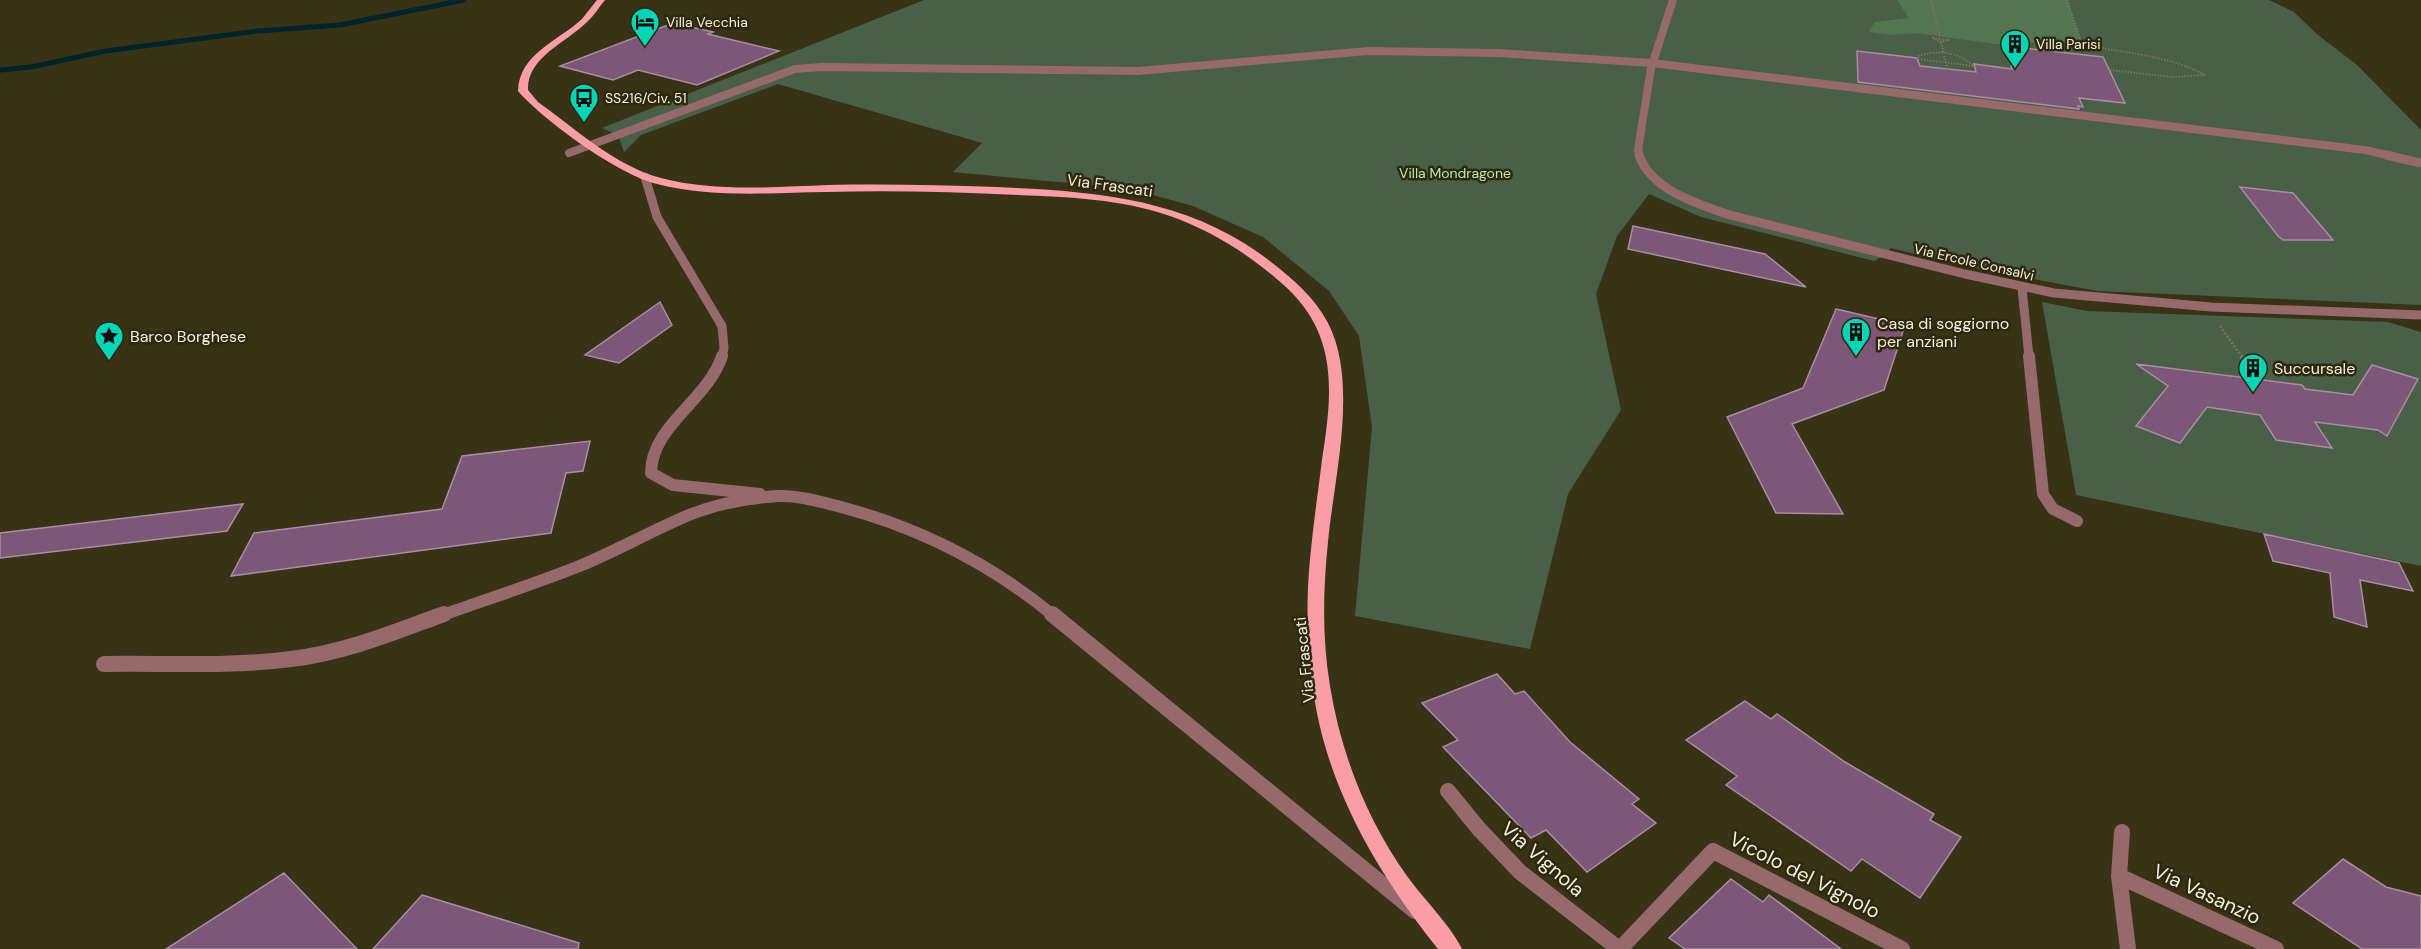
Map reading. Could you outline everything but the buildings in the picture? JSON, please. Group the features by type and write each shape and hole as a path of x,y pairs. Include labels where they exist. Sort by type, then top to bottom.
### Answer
{"main road":[{"name":"Via Frascati","path":"601,0 585,20 539,55 526,72 522,81 523,90 529,99 590,146 613,162 645,177 687,186 718,189 972,189 1079,195 1128,201 1167,211 1217,232 1255,256 1298,291 1322,324 1333,352 1335,371 1335,412 1315,610 1319,669 1330,732 1343,777 1363,821 1396,878 1451,949"}],"street":[{"name":"Via Ercole Consalvi","path":"1673,0 1652,63 1638,154 1652,175 1677,193 1709,208 1977,279 2022,288 2098,298 2421,315"},
{"path":"569,153 772,75 806,68 1138,72 1398,51 1499,53 1652,63 2385,153 2421,163"},
{"path":"645,177 657,217 722,326 726,346 723,360 714,376 657,445 650,460 651,473 673,485 780,496 830,505 904,526 955,549 1012,584 1058,618 1430,923"},
{"path":"2022,288 2043,495 2053,509 2077,521"},
{"path":"104,664 266,662 332,651 373,640 582,566 691,514 732,503 780,496"},
{"name":"Via Vignola","path":"1448,792 1520,872 1619,949"},
{"path":"2121,831 2119,876 2128,949"},
{"name":"Vicolo del Vignolo","path":"1619,949 1713,851 1902,949"},
{"name":"Via Vasanzio","path":"2119,876 2276,949"}],"path":[{"path":"1931,0 1940,37"},
{"path":"2067,0 2081,40 2087,45 2164,57 2193,67 2205,75 2187,78 2109,70"},
{"path":"1940,37 1949,40 1941,42 1933,38 1940,37"},
{"path":"1941,42 1948,70"},
{"path":"1928,53 1963,58 1970,61 1973,66 1946,63 1918,59 1918,56 1928,53"},
{"path":"2206,305 2258,380"}],"green space":[{"name":"Villa Mondragone","path":"924,0 2269,0 2294,12 2318,35 2357,65 2421,130 2421,305 2097,291 1960,265 1891,248 1874,261 1701,217 1649,194 1617,236 1596,294 1621,410 1568,494 1530,649 1355,616 1372,427 1359,336 1329,291 1263,237 1193,206 1131,189 953,172 982,143 778,84 641,135 624,152 618,135 602,128"},
{"path":"1897,0 2067,0 2081,41 2077,43 1996,44 1916,33 1891,35 1868,32 1875,22 1909,18"},
{"path":"2042,302 2087,311 2388,322 2421,332 2421,566 2076,495"}],"waterway":[{"path":"0,70 31,67 106,51 258,31 340,25 464,0"}],"place":[{"name":"Villa Vecchia","path":"645,48"},
{"name":"Villa Parisi","path":"2015,70"},
{"name":"SS216/Civ. 51","path":"584,124"},
{"name":"Casa di soggiorno per anziani","path":"1856,358"},
{"name":"Barco Borghese","path":"109,362"},
{"name":"Succursale","path":"2253,394"}]}
